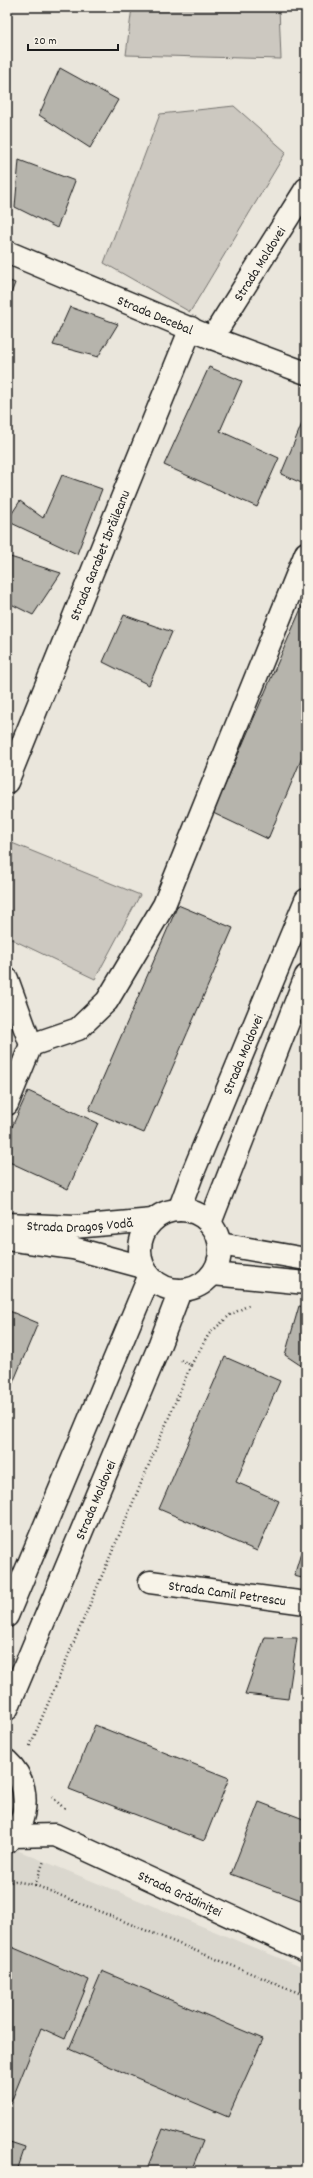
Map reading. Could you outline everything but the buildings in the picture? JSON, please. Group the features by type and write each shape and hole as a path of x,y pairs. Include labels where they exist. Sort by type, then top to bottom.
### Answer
{"main road":[{"name":"Strada Moldovei","path":"212,338 306,189"},
{"name":"Strada Decebal","path":"7,252 212,338 306,373"},
{"name":"Strada Garabet Ibrăileanu","path":"7,782 191,328"},
{"path":"32,1045 78,1029 107,1001 164,905 306,553"},
{"name":"Strada Moldovei","path":"179,1210 192,1174 306,900"},
{"path":"210,1223 306,976"},
{"path":"7,979 32,1045 7,1104"},
{"path":"179,1210 196,1213 210,1223 220,1244 220,1256 213,1274 198,1286 180,1291 163,1287 146,1272 139,1245 146,1227 153,1220 161,1214 179,1210"},
{"name":"Strada Dragoș Vodă","path":"7,1224 74,1227 153,1220"},
{"name":"Strada Dragoș Vodă","path":"7,1239 73,1248 146,1272"},
{"path":"220,1244 306,1259"},
{"path":"7,1616 146,1272"},
{"path":"213,1274 306,1283"},
{"name":"Strada Moldovei","path":"7,1709 158,1349 180,1291"},
{"name":"Strada Camil Petrescu","path":"150,1582 306,1603"},
{"path":"8,1761 18,1775 23,1788 25,1803 22,1820 10,1839"},
{"name":"Strada Grădiniței","path":"25,1803 55,1835 306,1951"},
{"name":"Strada Grădiniței","path":"10,1839 55,1835"}],"path":[{"path":"29,1746 191,1365 209,1334 230,1315 250,1304 256,1303"},
{"path":"158,1349 191,1365"},
{"path":"35,1884 44,1861"},
{"path":"7,1883 15,1881 35,1884 304,1995"}],"shaded area":[{"path":"132,7 279,7 281,59 126,55"},
{"path":"234,106 286,152 190,312 104,263 160,114"},
{"path":"7,841 140,895 95,979 7,937"},
{"path":"7,1846 306,1969 306,2171 7,2171"}]}
